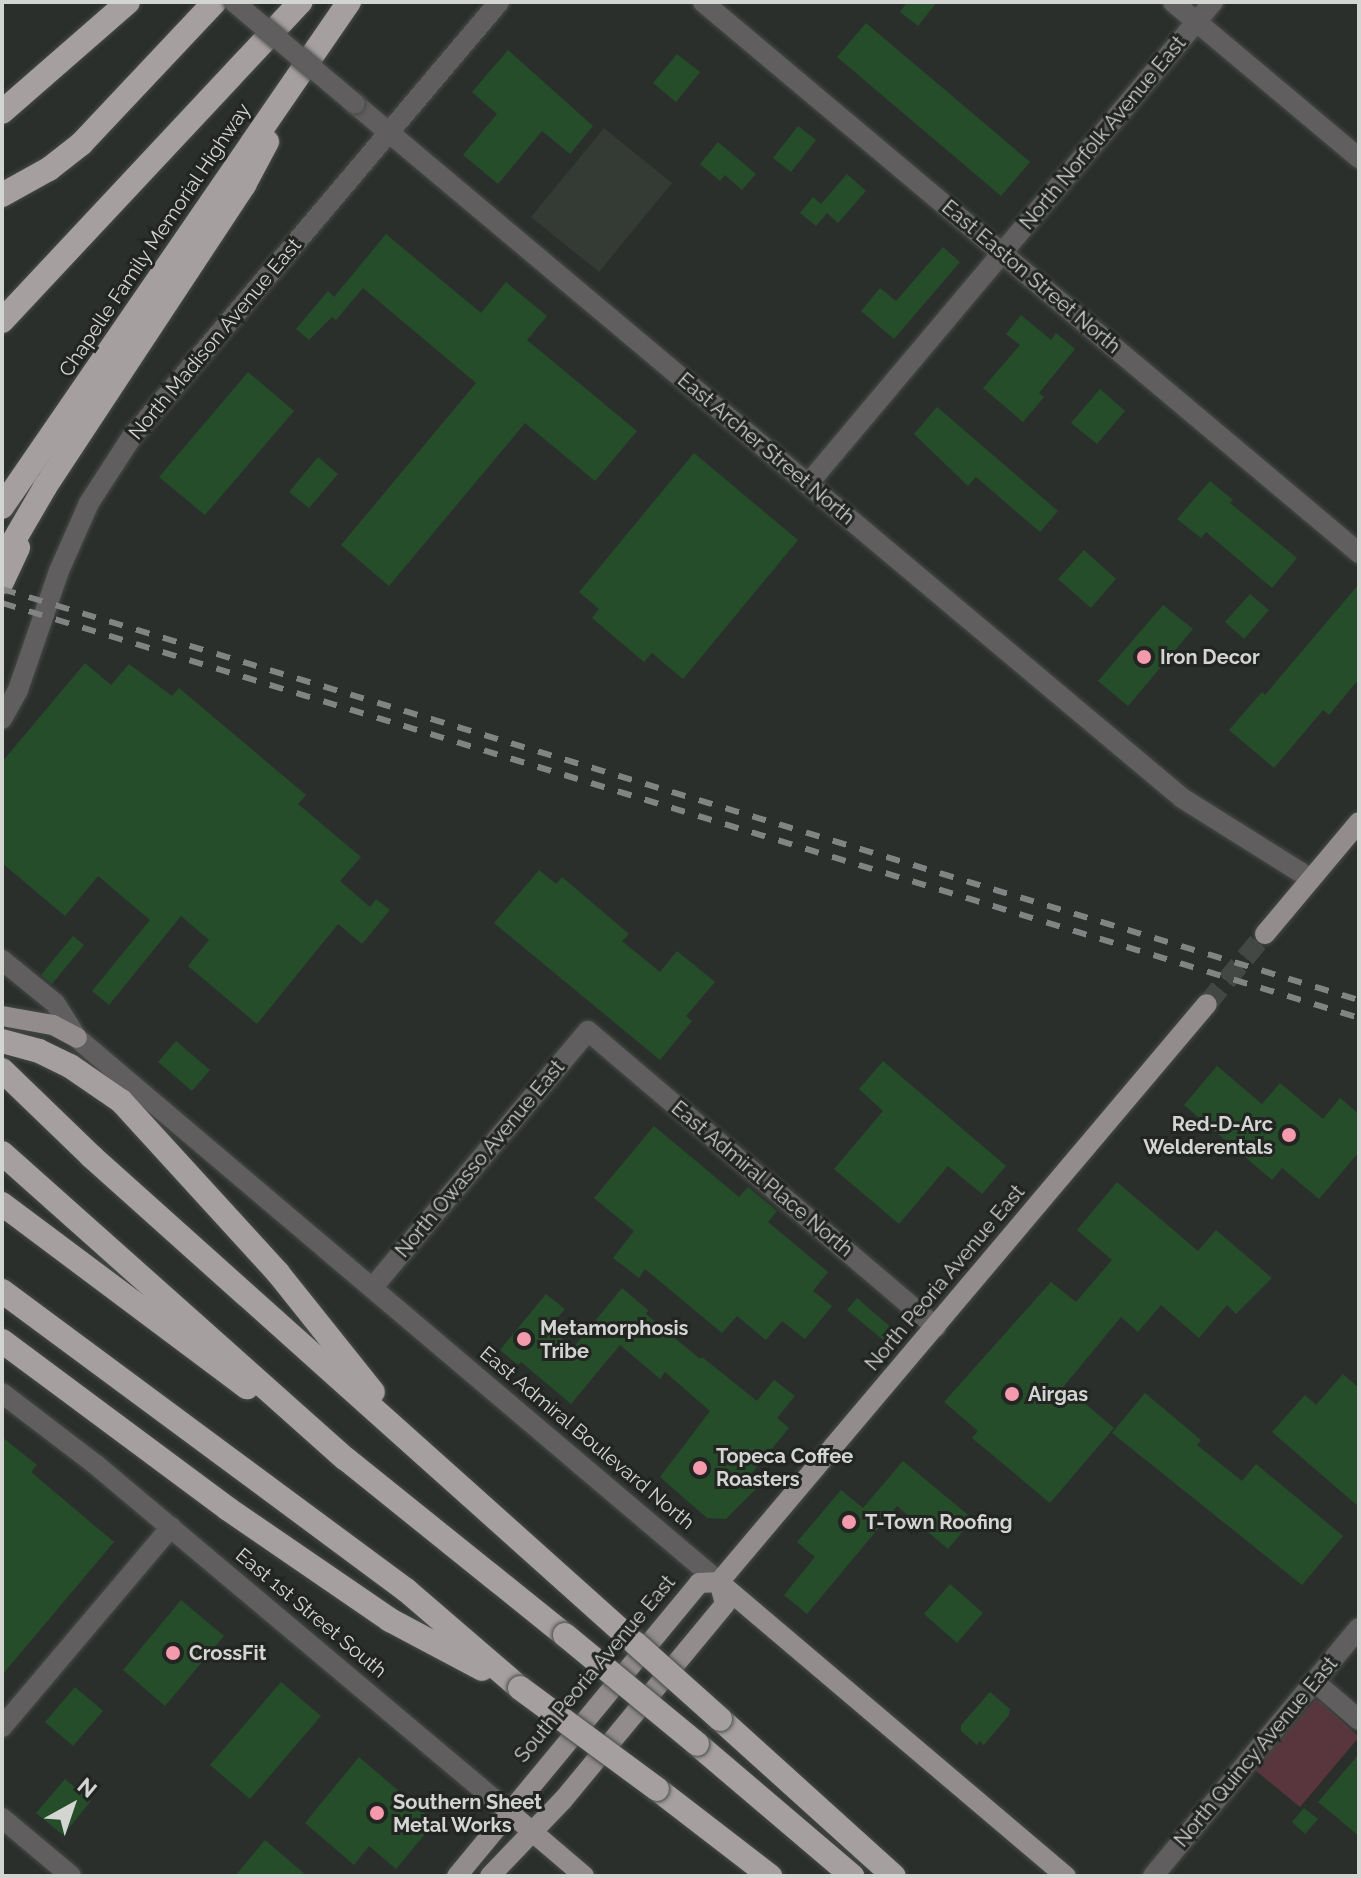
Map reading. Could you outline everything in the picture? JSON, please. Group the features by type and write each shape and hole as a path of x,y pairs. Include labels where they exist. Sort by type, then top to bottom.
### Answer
{"highway":[{"path":"2,112 128,2"},
{"path":"2,195 31,180 81,144 215,2"},
{"path":"2,321 300,2"},
{"name":"Chapelle Family Memorial Highway","path":"2,507 349,2"},
{"path":"2,561 45,487 244,185 315,48"},
{"path":"2,582 45,487"},
{"path":"2,1041 39,1051 70,1066 121,1101 278,1273 422,1454"},
{"path":"2,1070 422,1454 894,1876"},
{"path":"2,1153 346,1459"},
{"path":"2,1204 346,1459 565,1635 852,1876"},
{"path":"2,1279 41,1323"},
{"path":"2,1291 41,1323 406,1590 520,1688 770,1876"},
{"path":"2,1341 228,1509 390,1620 520,1688"}],"main road":[{"path":"1265,934 1359,822"},
{"name":"North Peoria Avenue East","path":"719,1582 1207,1004"},
{"path":"2,1016 53,1025 77,1038"},
{"path":"490,1876 563,1800 725,1604 719,1582"},
{"name":"South Peoria Avenue East","path":"457,1876 699,1583 719,1582"},
{"name":"East Admiral Boulevard North","path":"719,1582 1066,1876"},
{"name":"East 1st Street South","path":"508,1811 584,1876"}],"street":[{"name":"East Archer Street North","path":"234,2 1182,798 1311,879"},
{"name":"North Madison Avenue East","path":"2,719 18,690 59,571 89,503 131,438 499,2"},
{"name":"East Easton Street North","path":"703,2 1359,553"},
{"path":"1173,2 1359,158"},
{"name":"North Norfolk Avenue East","path":"808,484 1213,2"},
{"name":"East Admiral Boulevard North","path":"2,960 55,1003 77,1038 719,1582"},
{"name":"East Admiral Place North","path":"588,1031 936,1327"},
{"name":"North Owasso Avenue East","path":"373,1287 588,1031"},
{"name":"East 1st Street South","path":"2,1393 171,1527 508,1811"},
{"path":"2,1727 171,1527"},
{"name":"North Quincy Avenue East","path":"1153,1876 1359,1628"},
{"path":"1315,1682 1359,1720"},
{"path":"2,1818 71,1876"}],"shaded area":[{"path":"604,128 672,183 599,272 531,217"},
{"path":"1315,1700 1320,1701 1359,1737 1300,1807 1255,1770"}],"building":[{"path":"907,2 937,2 918,26 900,12"},
{"path":"866,23 1030,162 1001,196 837,57"},
{"path":"508,50 593,126 570,154 542,131 498,184 463,155 497,114 472,92"},
{"path":"677,54 700,72 676,102 653,83"},
{"path":"798,126 816,140 791,172 773,158"},
{"path":"718,142 756,174 742,190 725,175 720,181 700,164"},
{"path":"847,174 866,191 838,223 827,213 816,226 800,213 813,197 821,204"},
{"path":"386,234 481,313 506,282 547,316 527,340 637,431 595,481 525,423 389,586 341,545 476,383 363,288 336,320 332,317 309,340 296,329 328,291 334,297"},
{"path":"943,247 960,262 894,339 861,311 880,288 896,301"},
{"path":"1021,315 1051,340 1056,333 1075,349 1039,393 1044,397 1023,422 983,388 1020,345 1006,334"},
{"path":"248,372 294,411 205,515 159,477"},
{"path":"1100,389 1125,411 1097,444 1071,423"},
{"path":"937,407 1058,511 1040,532 976,477 968,486 914,434"},
{"path":"694,453 798,540 683,679 652,653 644,662 592,618 599,609 579,592"},
{"path":"318,457 338,474 309,508 289,492"},
{"path":"1210,481 1233,500 1230,503 1297,558 1272,588 1206,532 1201,538 1177,519"},
{"path":"1084,550 1116,579 1091,608 1058,579"},
{"path":"1359,584 1359,679 1329,715 1323,710 1274,768 1229,730 1262,692 1265,695"},
{"path":"1250,594 1269,610 1244,639 1225,622"},
{"name":"Iron Decor","path":"1163,605 1193,629 1128,706 1098,681"},
{"path":"85,663 111,685 129,664 172,696 179,688 306,795 298,804 361,857 340,881 370,907 376,899 390,910 362,944 338,924 257,1024 188,966 209,940 181,916 109,1005 92,991 150,920 98,876 65,916 2,863 2,762"},
{"path":"539,870 556,884 562,877 629,934 622,941 660,972 677,951 715,982 686,1016 692,1021 660,1060 494,923"},
{"path":"73,936 84,945 52,984 41,975"},
{"path":"176,1041 210,1070 192,1091 158,1062"},
{"path":"883,1061 1006,1166 982,1194 948,1166 899,1224 834,1169 883,1111 859,1089"},
{"name":"Red-D-Arc Welderentals","path":"1217,1066 1262,1104 1280,1083 1323,1119 1340,1098 1359,1114 1359,1152 1319,1199 1282,1168 1272,1180 1184,1105"},
{"path":"654,1126 739,1197 748,1187 777,1211 768,1222 828,1272 813,1291 832,1306 805,1339 782,1321 766,1340 737,1316 722,1333 645,1269 639,1278 613,1258 634,1231 594,1198"},
{"path":"1117,1182 1198,1251 1216,1230 1272,1278 1236,1314 1227,1305 1199,1338 1161,1305 1138,1332 1121,1317 1064,1386 1114,1428 1050,1503 972,1438 978,1431 944,1402 1051,1282 1076,1302 1112,1260 1077,1230"},
{"path":"622,1288 648,1310 646,1314 757,1401 774,1380 795,1396 777,1418 789,1428 746,1480 756,1489 726,1519 707,1518 660,1477 710,1411 665,1372 660,1379 620,1345 571,1404 521,1362 518,1365 500,1350 546,1294 565,1309 549,1328 573,1348"},
{"path":"857,1298 893,1329 883,1340 847,1310"},
{"path":"1343,1374 1359,1388 1359,1507 1272,1432 1305,1395 1316,1405"},
{"path":"1145,1393 1201,1440 1197,1445 1242,1481 1256,1464 1343,1536 1302,1585 1112,1433"},
{"path":"2,1437 37,1465 31,1472 114,1542 2,1675"},
{"path":"903,1461 973,1519 948,1549 897,1506 807,1614 784,1595 815,1557 797,1542 841,1490 863,1508"},
{"path":"950,1584 983,1613 957,1643 924,1614"},
{"name":"CrossFit","path":"181,1600 224,1636 165,1706 123,1670"},
{"path":"281,1682 321,1716 250,1799 210,1765"},
{"path":"75,1687 103,1711 73,1746 45,1722"},
{"path":"990,1692 1010,1709 1009,1715 984,1745 980,1741 977,1745 961,1731 961,1725"},
{"path":"1359,1754 1359,1836 1318,1802"},
{"name":"Southern Sheet Metal Works","path":"359,1757 435,1822 396,1869 369,1846 354,1865 305,1823"},
{"path":"65,1779 91,1801 63,1835 36,1813"},
{"path":"1304,1808 1318,1819 1305,1834 1292,1822"},
{"path":"265,1840 307,1876 235,1876"}],"tunnel":[{"path":"1207,1004 1265,934"}],"railway":[{"path":"2,589 1359,1000"},
{"path":"2,603 1359,1018"}],"place":[{"name":"Iron Decor","path":"1144,657"},
{"name":"Red-D-Arc Welderentals","path":"1289,1135"},
{"name":"Metamorphosis Tribe","path":"524,1339"},
{"name":"Airgas","path":"1012,1394"},
{"name":"Topeca Coffee Roasters","path":"700,1468"},
{"name":"T-Town Roofing","path":"849,1522"},
{"name":"CrossFit","path":"173,1653"},
{"name":"Southern Sheet Metal Works","path":"377,1813"}]}
